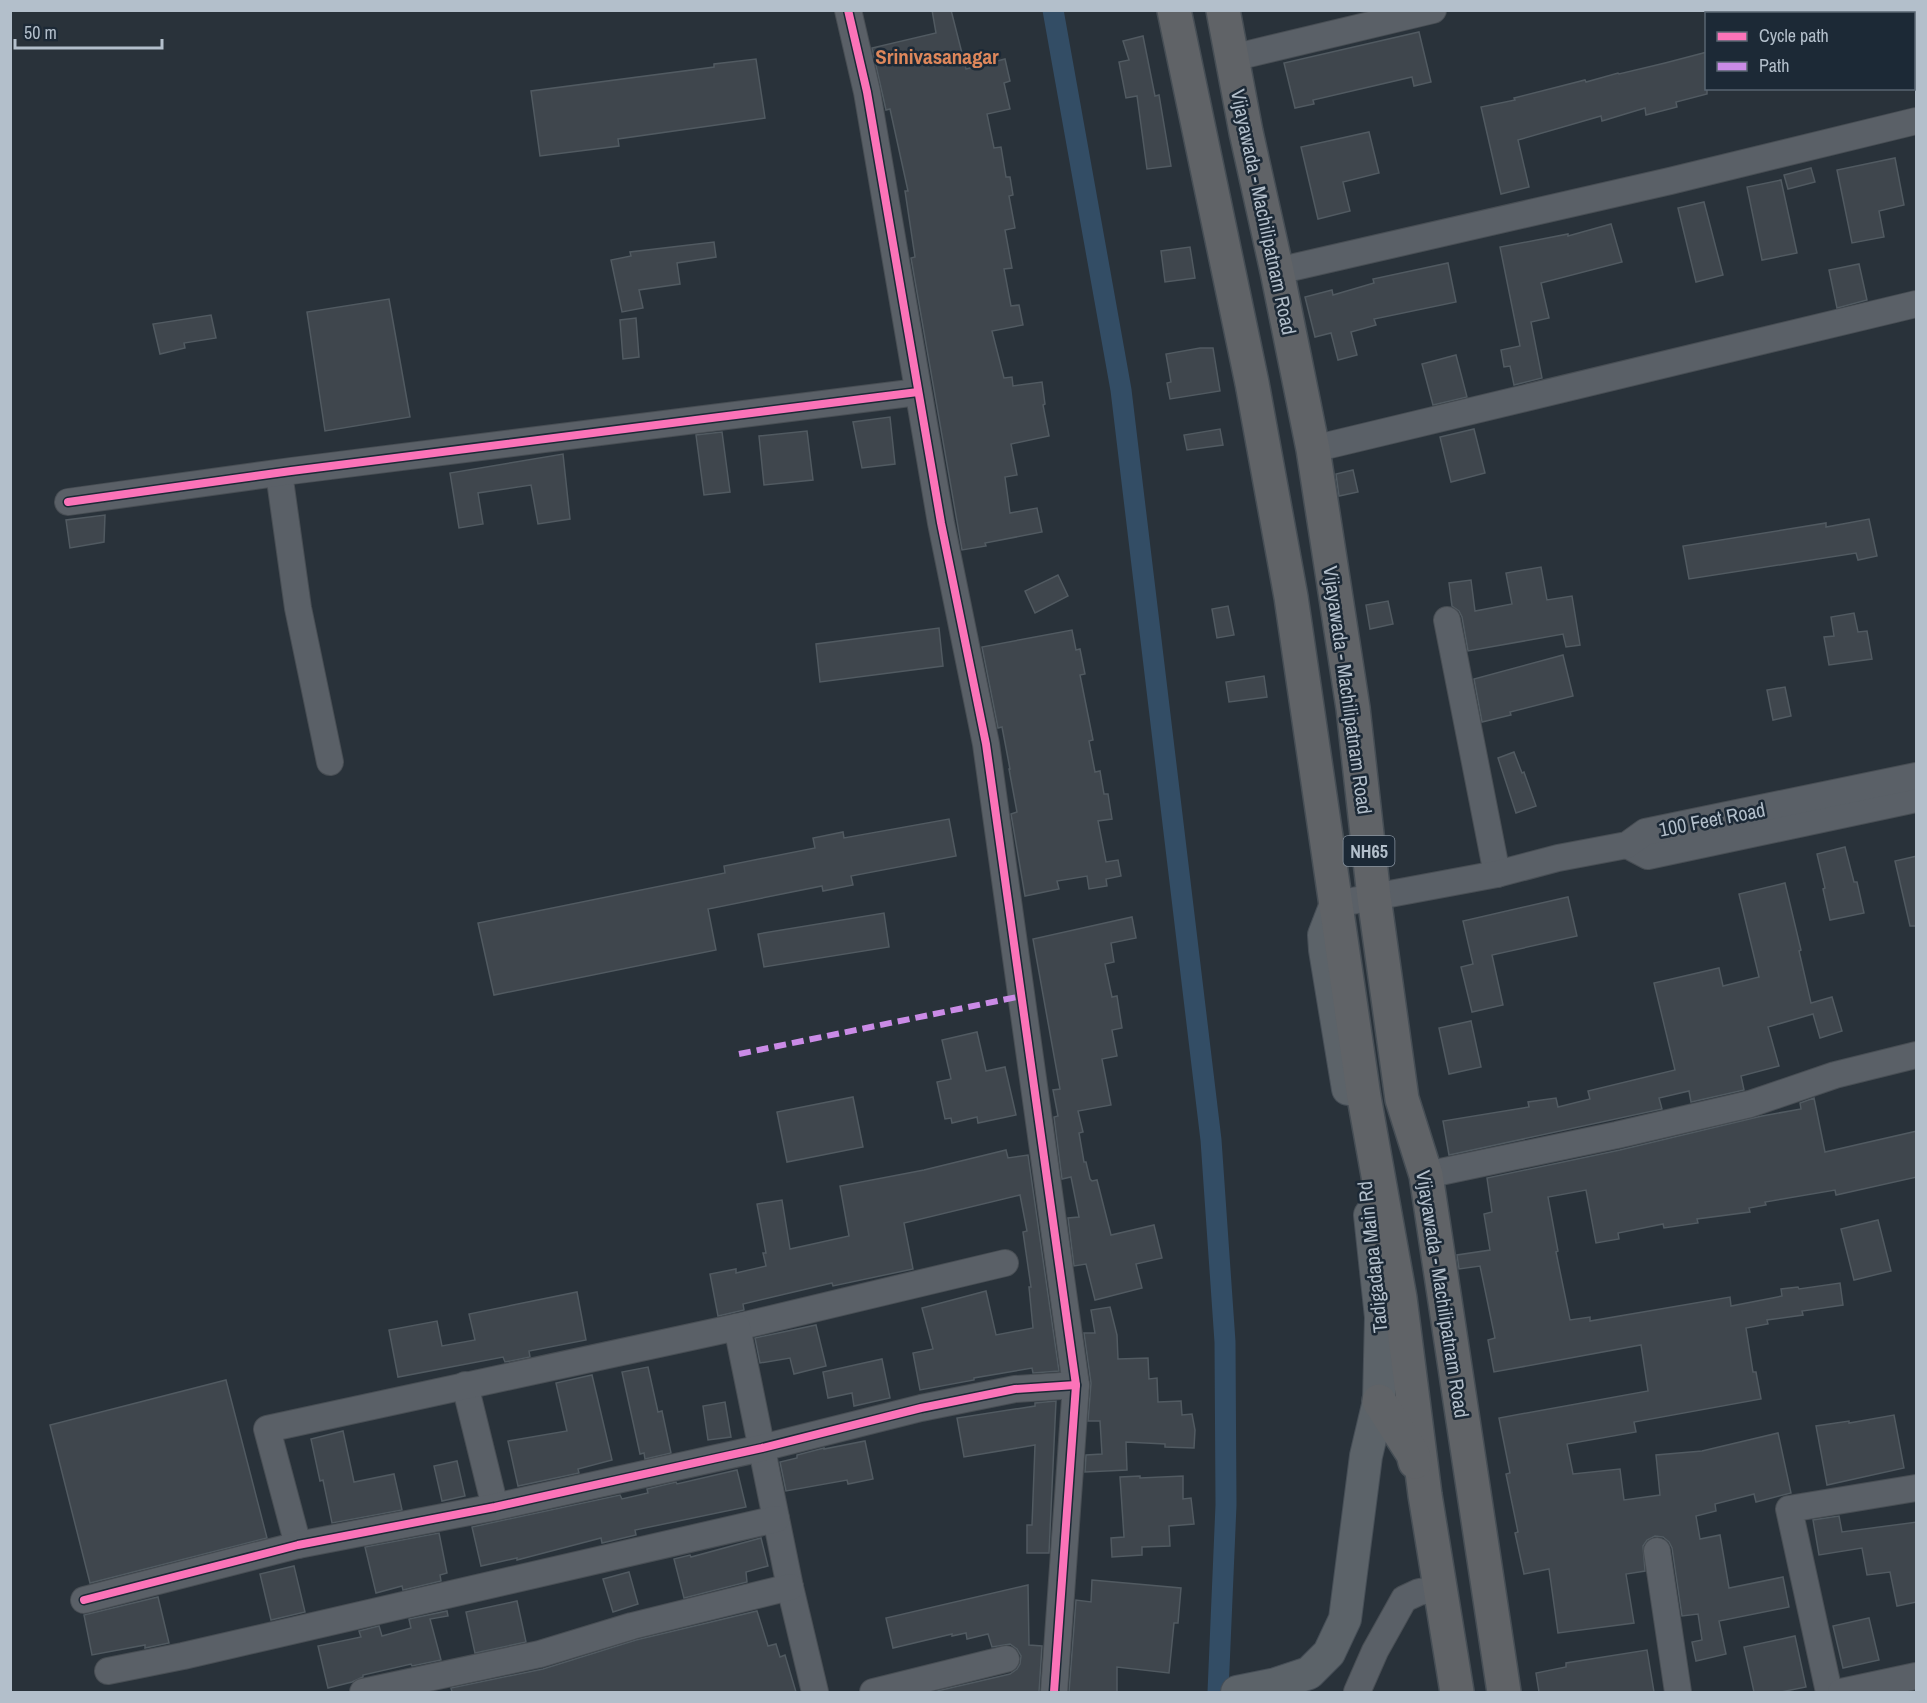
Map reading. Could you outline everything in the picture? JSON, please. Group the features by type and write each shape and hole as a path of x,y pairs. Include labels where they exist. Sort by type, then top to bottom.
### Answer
{"highway":[{"name":"NH65","path":"1174,10 1252,383 1291,597 1364,1097 1400,1298 1425,1495 1457,1692"},
{"name":"Vijayawada - Machilipatnam Road","path":"1223,10 1246,132 1313,449 1353,708 1374,897 1402,1099 1426,1175 1504,1692"},
{"path":"1308,709 1353,708"},
{"path":"1379,1401 1413,1454 1425,1495"}],"main road":[{"name":"Tadigadapa Main Rd","path":"1237,1692 1309,1673 1329,1653 1345,1620 1366,1456 1379,1401 1381,1317 1373,1234 1324,950 1324,935 1336,904"}],"street":[{"path":"848,10 867,92 941,523 986,744 1076,1385 1054,1692"},
{"path":"1232,58 1433,10"},
{"path":"1277,271 1670,181 1917,121"},
{"path":"1313,449 1917,304"},
{"path":"68,502 279,472 918,392"},
{"path":"279,472 298,608 330,762"},
{"path":"1447,620 1497,874"},
{"name":"100 Feet Road","path":"1917,776 1646,832 1627,845 1648,856 1917,799"},
{"path":"1336,904 1497,874 1558,858 1627,845"},
{"path":"1426,1175 1617,1135 1750,1104 1835,1075 1917,1055"},
{"path":"298,1545 267,1429 737,1328 1005,1263"},
{"path":"737,1328 790,1587 815,1692"},
{"path":"465,1385 495,1507"},
{"path":"84,1600 298,1545 495,1507 762,1448 921,1408 1015,1389 1076,1385"},
{"path":"1829,1692 1789,1509 1917,1488"},
{"path":"108,1671 776,1519"},
{"path":"1657,1551 1678,1692"},
{"path":"363,1692 540,1654 632,1626 790,1587"},
{"path":"1357,1692 1375,1651 1404,1599 1419,1592 1439,1589"},
{"path":"873,1692 1006,1659"},
{"path":"1841,1692 1917,1676"}],"building":[{"path":"932,10 951,10 966,69 1005,59 1010,81 1004,83 1010,109 987,114 994,148 1001,147 1006,177 1010,177 1013,195 1009,196 1015,228 1005,230 1012,268 1004,269 1011,306 1019,305 1023,325 992,331 1004,378 1012,377 1013,386 1042,382 1045,404 1043,405 1049,436 1011,444 1017,475 1005,477 1010,513 1037,508 1042,532 962,550 911,258 915,257 905,191 908,191 890,109 886,110 872,48 936,33"},
{"path":"1419,32 1431,82 1414,86 1412,77 1313,100 1314,104 1295,108 1284,63"},
{"path":"1143,36 1155,96 1159,95 1171,166 1147,169 1137,96 1126,98 1119,62 1129,60 1123,41"},
{"path":"1705,53 1705,90 1707,94 1676,102 1677,107 1646,115 1645,108 1602,121 1601,116 1518,140 1529,187 1501,194 1481,107 1585,80 1586,82"},
{"path":"756,59 765,118 618,139 619,146 540,156 531,91 714,67 714,64"},
{"path":"1369,132 1379,173 1343,182 1350,211 1318,219 1301,147"},
{"path":"1895,158 1904,205 1879,211 1884,237 1852,243 1837,170"},
{"path":"1811,168 1815,182 1788,189 1784,175"},
{"path":"1781,180 1797,253 1762,260 1747,187"},
{"path":"1704,202 1723,275 1696,282 1678,208"},
{"path":"1611,224 1622,262 1541,283 1549,318 1531,322 1542,378 1514,385 1510,366 1504,367 1501,350 1520,346 1500,247 1568,234 1568,236"},
{"path":"714,242 716,257 677,263 680,284 639,290 643,308 622,312 611,260 631,256 630,252"},
{"path":"1190,247 1195,278 1165,282 1161,251"},
{"path":"1448,263 1456,302 1374,319 1376,325 1351,332 1357,355 1338,360 1331,333 1315,337 1305,297 1332,290 1333,295 1374,283 1373,279"},
{"path":"1859,264 1867,300 1837,308 1829,270"},
{"path":"389,299 410,417 325,431 307,312"},
{"path":"211,315 216,338 184,343 185,348 160,354 153,324"},
{"path":"636,318 639,357 623,359 620,320"},
{"path":"1213,348 1220,391 1170,399 1167,383 1171,382 1166,354"},
{"path":"1456,355 1467,397 1433,405 1422,364"},
{"path":"890,417 895,464 862,468 853,422"},
{"path":"1220,429 1223,445 1187,450 1184,435"},
{"path":"1474,429 1485,473 1451,482 1440,437"},
{"path":"807,431 813,480 764,485 759,436"},
{"path":"722,432 730,492 704,495 696,435"},
{"path":"563,454 570,519 538,524 531,485 478,493 483,524 459,528 450,473"},
{"path":"1353,470 1358,492 1339,496 1336,474"},
{"path":"105,515 104,542 70,548 66,520"},
{"path":"1869,519 1877,556 1858,560 1856,553 1689,579 1683,546 1826,523 1826,527"},
{"path":"1541,567 1547,600 1572,596 1580,645 1566,647 1563,634 1468,651 1462,617 1459,611 1452,606 1449,583 1471,580 1475,611 1512,604 1506,573"},
{"path":"1058,575 1068,596 1035,613 1025,591"},
{"path":"1388,601 1393,624 1370,629 1366,605"},
{"path":"1228,606 1234,635 1217,638 1212,609"},
{"path":"1854,613 1858,632 1867,631 1872,659 1829,665 1824,637 1834,636 1831,617"},
{"path":"939,628 943,666 820,682 816,644"},
{"path":"1072,630 1076,650 1080,649 1085,674 1080,675 1093,740 1089,741 1095,772 1100,771 1104,794 1108,794 1112,819 1098,821 1106,862 1118,860 1121,876 1106,879 1107,886 1089,889 1087,876 1057,881 1059,889 1025,896 1011,814 1017,812 1010,769 1002,727 998,728 982,647"},
{"path":"1563,655 1573,696 1510,712 1511,715 1482,722 1474,679"},
{"path":"1264,676 1267,697 1229,702 1226,682"},
{"path":"1785,687 1791,716 1773,720 1767,690"},
{"path":"1514,752 1536,806 1516,813 1498,758"},
{"path":"949,819 956,856 851,876 853,885 823,891 822,886 708,909 716,950 494,995 478,923 725,873 724,866 815,848 813,838 843,832 844,838"},
{"path":"1845,847 1854,882 1857,882 1864,913 1830,920 1817,854"},
{"path":"1917,856 1917,926 1910,926 1895,861"},
{"path":"1785,883 1811,1003 1832,997 1842,1031 1820,1038 1813,1014 1768,1027 1779,1066 1741,1076 1744,1090 1691,1102 1689,1091 1659,1098 1662,1109 1449,1155 1443,1121 1529,1107 1528,1102 1556,1098 1558,1107 1590,1099 1588,1091 1675,1070 1654,983 1719,968 1723,986 1759,977 1739,894"},
{"path":"1568,897 1577,936 1492,955 1503,1005 1472,1012 1461,967 1473,964 1463,921"},
{"path":"884,913 889,947 764,967 758,934"},
{"path":"1132,917 1136,938 1111,943 1114,962 1105,964 1112,997 1117,996 1122,1028 1112,1030 1117,1056 1102,1059 1111,1105 1078,1111 1083,1132 1079,1133 1084,1162 1086,1162 1090,1179 1097,1180 1111,1235 1154,1225 1162,1258 1136,1264 1142,1288 1095,1300 1086,1264 1074,1266 1068,1218 1079,1217 1071,1177 1062,1179 1054,1117 1058,1116 1053,1090 1060,1089 1033,939"},
{"path":"1471,1021 1481,1067 1449,1074 1439,1028"},
{"path":"977,1032 986,1071 1005,1067 1016,1115 978,1123 977,1117 952,1123 951,1118 945,1119 937,1082 951,1079 942,1040"},
{"path":"853,1097 863,1147 787,1162 777,1112"},
{"path":"1814,1098 1825,1152 1917,1131 1917,1177 1836,1195 1835,1190 1765,1202 1766,1205 1749,1208 1750,1212 1697,1219 1698,1223 1664,1228 1663,1224 1618,1233 1619,1239 1596,1243 1586,1190 1548,1197 1558,1251 1556,1252 1570,1320 1590,1317 1590,1321 1730,1297 1731,1306 1782,1296 1781,1289 1798,1287 1799,1289 1840,1283 1843,1305 1802,1311 1803,1315 1767,1320 1768,1324 1746,1328 1753,1372 1756,1372 1761,1399 1634,1422 1636,1432 1567,1444 1573,1474 1620,1469 1624,1500 1660,1495 1656,1455 1702,1451 1778,1433 1791,1493 1756,1502 1754,1494 1715,1504 1716,1511 1696,1516 1700,1539 1720,1535 1729,1588 1783,1577 1789,1607 1719,1621 1726,1654 1696,1661 1692,1642 1702,1640 1698,1614 1682,1616 1672,1548 1663,1537 1655,1536 1647,1540 1643,1546 1645,1571 1626,1574 1634,1623 1558,1633 1549,1569 1524,1574 1515,1533 1518,1532 1506,1474 1510,1473 1499,1418 1648,1391 1641,1345 1494,1372 1488,1340 1495,1338 1480,1266 1459,1269 1457,1255 1490,1250 1484,1214 1492,1212 1487,1178 1801,1109 1800,1103"},
{"path":"1006,1150 1008,1158 1028,1155 1059,1371 1033,1373 1032,1368 920,1390 913,1353 933,1349 922,1308 986,1291 996,1335 1033,1328 1029,1287 1031,1287 1023,1232 1027,1231 1020,1195 904,1223 913,1269 833,1286 832,1283 743,1304 744,1310 718,1316 710,1274 736,1269 736,1273 766,1266 763,1253 766,1253 757,1204 782,1200 790,1249 849,1236 840,1186 924,1170"},
{"path":"1878,1220 1891,1271 1854,1280 1841,1229"},
{"path":"577,1292 586,1340 529,1351 530,1357 505,1362 503,1357 398,1377 389,1330 437,1321 442,1346 475,1340 469,1314"},
{"path":"1110,1307 1117,1335 1118,1359 1148,1358 1149,1379 1157,1378 1158,1402 1181,1401 1182,1415 1192,1414 1195,1430 1194,1448 1126,1442 1127,1470 1085,1472 1086,1455 1102,1454 1100,1421 1088,1421 1091,1383 1084,1333 1095,1333 1091,1310"},
{"path":"816,1325 826,1366 794,1374 790,1358 760,1363 755,1338"},
{"path":"882,1359 890,1398 854,1406 852,1393 828,1398 823,1372"},
{"path":"648,1367 658,1412 662,1411 671,1453 645,1459 644,1453 640,1454 622,1372"},
{"path":"592,1375 612,1460 578,1469 579,1473 518,1486 508,1441 567,1431 556,1383"},
{"path":"226,1380 267,1538 90,1583 50,1425"},
{"path":"1056,1401 1049,1553 1027,1553 1027,1525 1032,1525 1035,1445 964,1457 957,1418"},
{"path":"725,1402 731,1437 708,1440 703,1406"},
{"path":"1894,1415 1904,1468 1827,1485 1816,1426"},
{"path":"343,1431 354,1482 394,1474 402,1510 332,1523 311,1439"},
{"path":"865,1441 873,1479 848,1484 847,1480 786,1491 780,1462 824,1448"},
{"path":"457,1461 465,1496 442,1501 434,1466"},
{"path":"737,1470 746,1507 635,1530 636,1535 602,1543 601,1538 517,1560 517,1558 481,1566 472,1527 620,1495 622,1499 648,1493 647,1489"},
{"path":"1140,1476 1140,1478 1183,1476 1183,1499 1191,1498 1194,1524 1169,1526 1170,1546 1142,1547 1142,1555 1112,1557 1111,1538 1124,1537 1120,1477"},
{"path":"1839,1516 1842,1532 1917,1522 1917,1602 1897,1606 1890,1572 1867,1575 1862,1548 1819,1555 1813,1520"},
{"path":"439,1533 447,1573 440,1575 441,1581 403,1590 402,1586 376,1593 365,1547"},
{"path":"761,1538 768,1566 746,1572 747,1582 684,1598 674,1559 690,1555 691,1557"},
{"path":"294,1566 305,1612 271,1620 260,1574"},
{"path":"629,1572 638,1604 613,1612 603,1579"},
{"path":"1092,1580 1181,1588 1178,1623 1174,1623 1169,1673 1117,1667 1117,1692 1069,1692 1076,1600 1091,1602"},
{"path":"1028,1585 1029,1645 1042,1646 1039,1692 933,1692 1010,1674 1017,1669 1021,1656 1017,1649 1010,1644 992,1647 988,1634 967,1639 966,1633 952,1636 952,1634 893,1648 886,1618"},
{"path":"158,1597 169,1643 92,1655 84,1615"},
{"path":"517,1601 526,1642 475,1653 466,1612"},
{"path":"447,1611 448,1616 430,1619 441,1660 363,1675 352,1682 328,1688 318,1646 361,1637 359,1631 379,1626 382,1636 411,1628 409,1619"},
{"path":"757,1611 768,1646 776,1644 780,1657 785,1655 796,1692 452,1692 451,1688 543,1669 636,1640"},
{"path":"1869,1618 1879,1660 1843,1668 1833,1626"},
{"path":"1795,1636 1806,1687 1781,1692 1754,1692 1744,1647"},
{"path":"1647,1650 1654,1692 1539,1692 1536,1673 1566,1667 1566,1663"}],"waterway":[{"path":"1053,10 1121,390 1211,1140 1225,1342 1226,1505 1218,1692"}],"marked path":[{"path":"739,1054 1022,996"}],"cycle path":[{"path":"848,10 867,92 941,523 986,744 1076,1385 1054,1692"},
{"path":"68,502 291,471 918,392"},
{"path":"84,1600 298,1545 495,1507 762,1448 921,1408 1015,1389 1076,1385"}],"district":[{"name":"Srinivasanagar","path":"937,56"}]}
